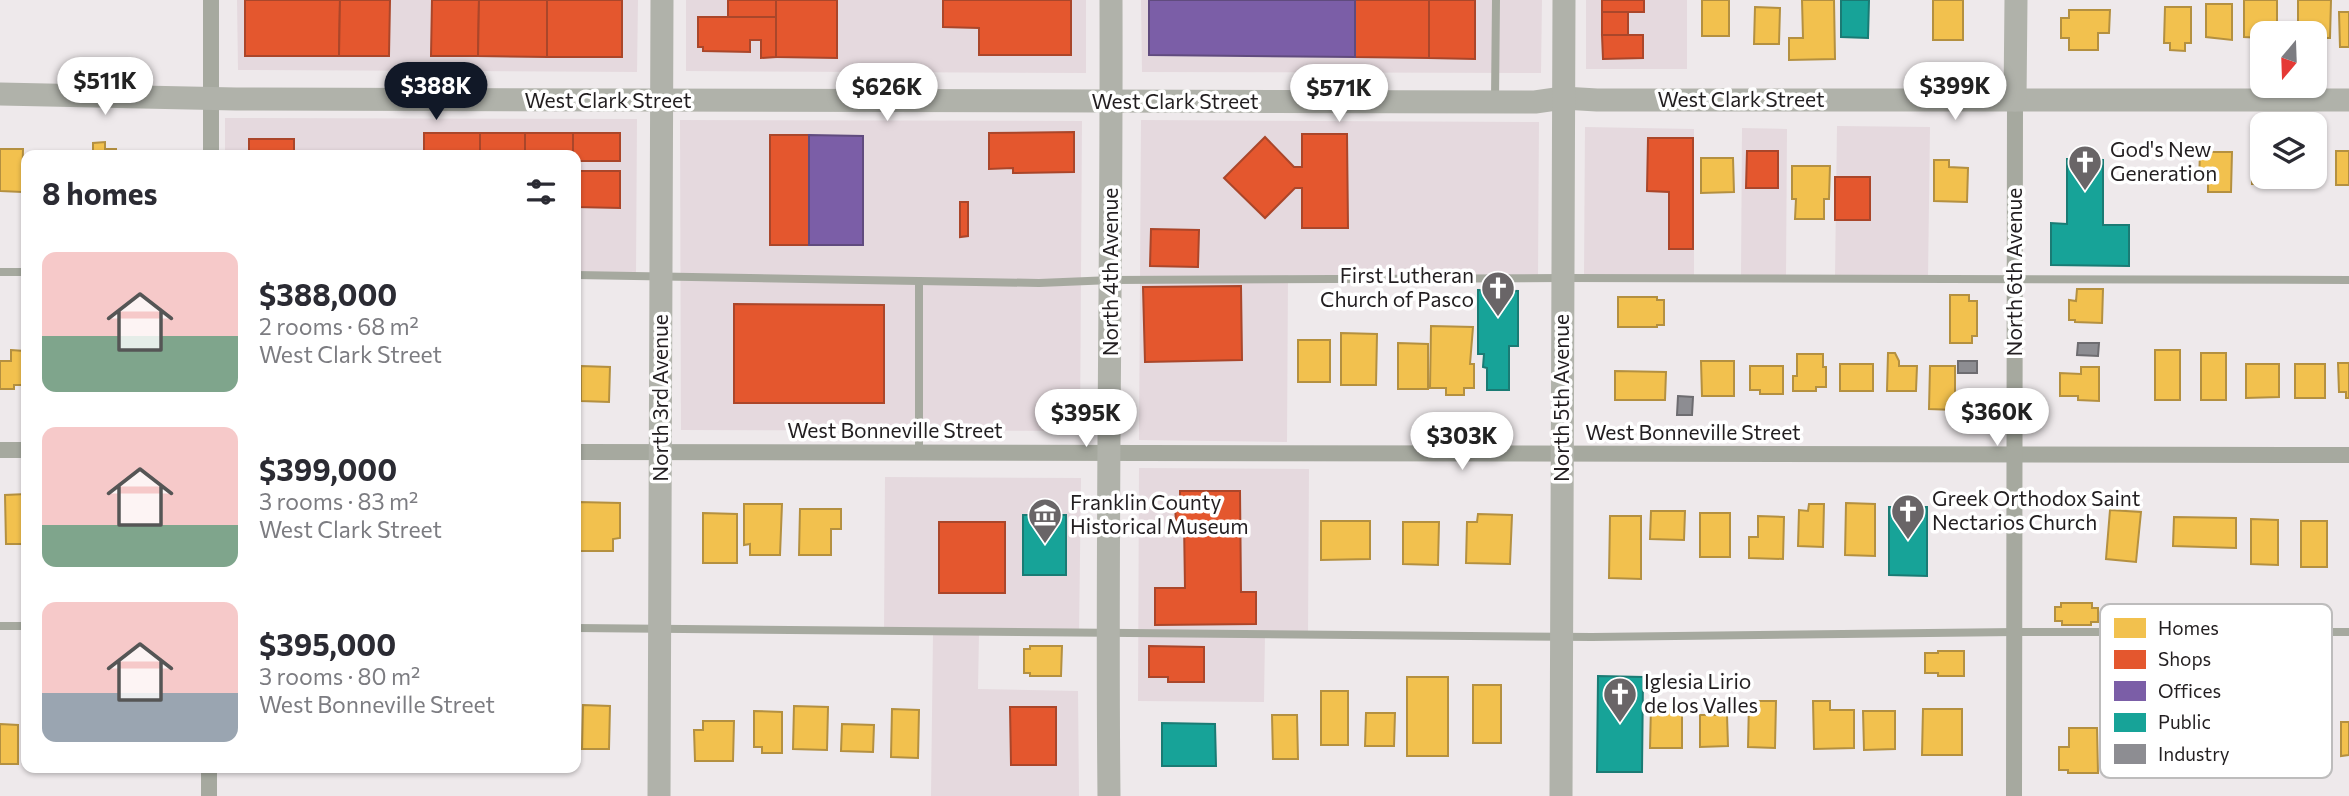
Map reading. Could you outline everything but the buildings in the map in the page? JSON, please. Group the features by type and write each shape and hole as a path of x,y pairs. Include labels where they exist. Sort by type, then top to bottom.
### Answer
{"street":[{"path":"211,0 211,150"},
{"name":"North 3rd Avenue","path":"659,796 662,0"},
{"name":"North 4th Avenue","path":"1110,796 1107,634 1112,280 1111,0"},
{"name":"North 5th Avenue","path":"1561,796 1563,0"},
{"name":"North 6th Avenue","path":"2014,796 2016,0"},
{"name":"West Clark Street","path":"0,94 211,99 662,101 1535,102 1563,98 2349,100"},
{"path":"0,450 21,450"},
{"name":"West Bonneville Street","path":"581,452 2349,455"},
{"path":"209,773 209,796"}],"lane":[{"path":"1495,102 1496,0"},
{"path":"0,272 21,272"},
{"path":"581,275 1039,283 1112,280 1562,278 2349,280"},
{"path":"919,281 919,452"},
{"path":"0,626 21,626"},
{"path":"581,628 1561,636 2100,632"}],"shaded area":[{"path":"237,0 638,0 637,72 238,70"},
{"path":"686,0 1086,0 1086,73 686,71"},
{"path":"1141,0 1542,0 1541,73 1142,72"},
{"path":"1586,0 1687,0 1687,69 1586,69"},
{"path":"225,118 637,119 636,275 581,275 581,150 225,150"},
{"path":"680,120 1082,121 1080,431 681,430"},
{"path":"1141,120 1539,122 1538,275 1288,275 1287,442 1139,440"},
{"path":"1837,126 1930,127 1928,278 1835,277"},
{"path":"1585,127 1694,129 1694,278 1584,276"},
{"path":"1742,128 1787,129 1786,278 1741,277"},
{"path":"1139,468 1309,469 1308,635 1265,635 1264,702 1138,701"},
{"path":"885,477 1081,478 1079,635 979,634 978,689 1078,691 1079,796 931,796 933,634 884,633"}],"place":[{"name":"God's New Generation","path":"2085,192"},
{"name":"First Lutheran Church of Pasco","path":"1498,318"},
{"name":"Greek Orthodox Saint Nectarios Church","path":"1908,541"},
{"name":"Franklin County Historical Museum","path":"1045,545"},
{"name":"Iglesia Lirio de los Valles","path":"1620,724"}]}
